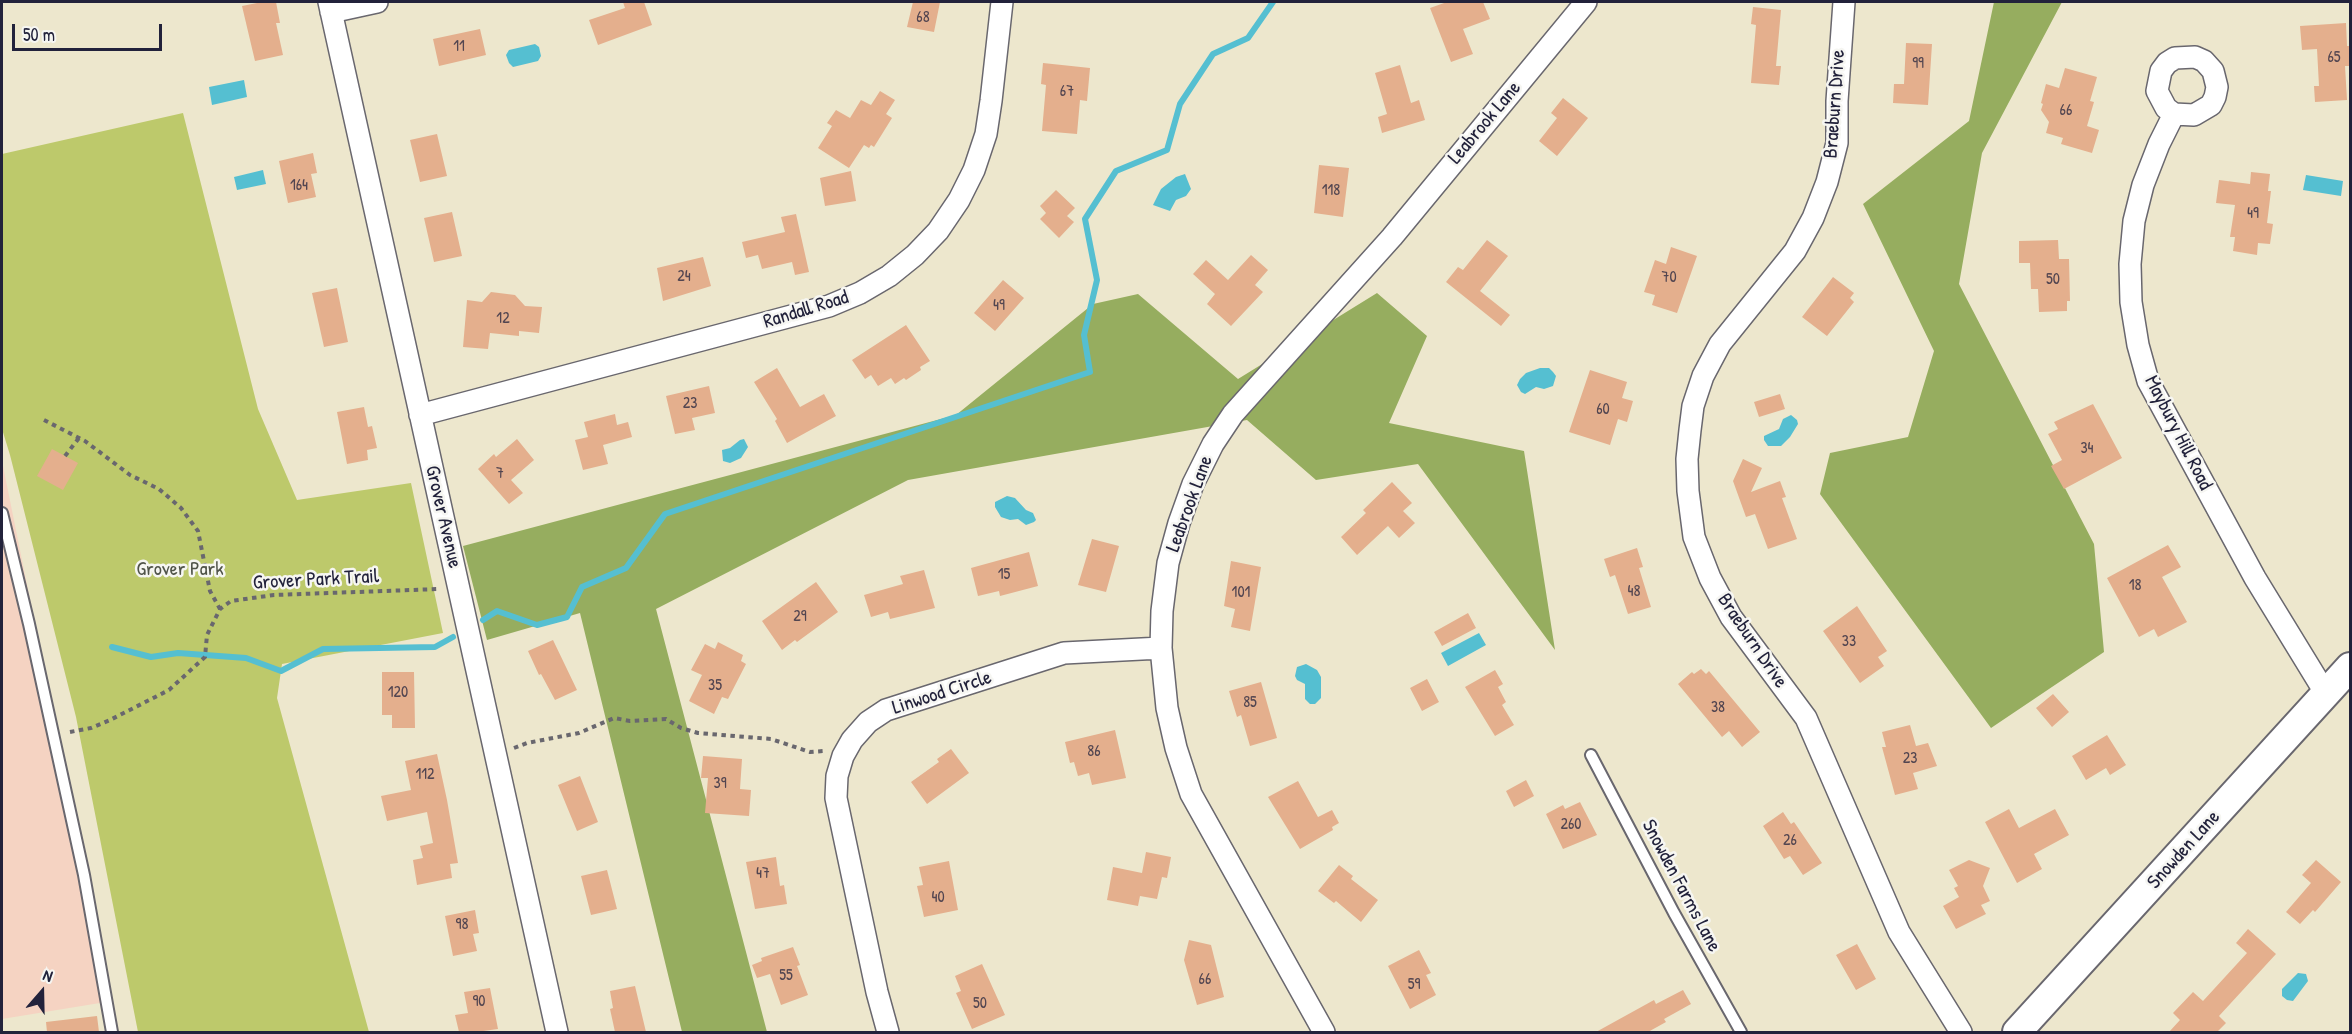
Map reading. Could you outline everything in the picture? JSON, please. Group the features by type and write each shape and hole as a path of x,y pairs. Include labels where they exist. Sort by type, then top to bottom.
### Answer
{"street":[{"path":"330,7 376,2"},
{"name":"Randall Road","path":"420,415 829,306 860,293 889,276 915,255 938,231 959,200 974,170 986,134 1002,2"},
{"name":"Leabrook Lane","path":"1324,1032 1191,794 1176,748 1167,708 1161,648 1162,611 1168,563 1193,484 1213,444 1233,414 1392,237 1586,2"},
{"name":"Braeburn Drive","path":"1844,2 1837,101 1837,143 1827,182 1813,218 1794,251 1720,344 1703,376 1690,429 1687,459 1688,492 1694,537 1710,578 1731,617 1806,718 1899,932 1961,1032"},
{"name":"Grover Avenue","path":"330,7 557,1032"},
{"name":"Maybury Hill Road","path":"2174,114 2158,144 2143,185 2134,221 2130,264 2131,302 2138,345 2148,381 2255,578 2326,694"},
{"name":"Linwood Circle","path":"888,1032 836,798 837,776 843,756 852,740 868,723 886,710 1064,653 1161,648"},
{"name":"Snowden Lane","path":"2017,1032 2350,667"}],"lane":[{"path":"2,513 29,624 84,875 112,1032"},
{"name":"Snowden Farms Lane","path":"1591,755 1674,913 1741,1032"}],"path":[{"path":"44,420 79,438 130,475 159,489 189,518 198,531 210,591 220,609 207,635 206,657 169,690 110,720 91,728 70,732"},
{"path":"65,456 79,438"},
{"name":"Grover Park Trail","path":"220,609 231,601 250,597 446,589"},
{"path":"499,763 510,750 527,743 579,733 614,718 630,721 666,719 681,728 698,733 771,739 810,752 824,751"}],"shaded area":[{"path":"2,461 41,654 106,1002 2,1019"}],"green space":[{"path":"1994,2 2062,2 1982,153 1959,284 2094,544 2104,652 1991,728 1820,494 1830,453 1908,437 1934,351 1863,204 1969,121"},
{"name":"Grover Park","path":"183,113 258,409 297,500 411,483 443,633 282,664 277,698 369,1032 138,1032 76,717 2,429 2,154"},
{"path":"1377,293 1427,336 1389,423 1524,451 1555,650 1418,464 1316,480 1247,420 908,480 656,609 767,1032 682,1032 580,613 487,640 463,546 956,415 1093,304 1138,294 1238,379"}],"water":[{"path":"535,44 539,47 541,56 538,61 513,67 509,63 506,55 509,50"},
{"path":"244,80 247,97 212,105 209,87"},
{"path":"263,170 266,184 237,190 234,177"},
{"path":"1185,174 1191,189 1186,196 1176,200 1170,211 1153,205 1161,189 1176,177"},
{"path":"2306,175 2343,181 2341,196 2303,190"},
{"path":"1540,368 1549,368 1556,376 1553,386 1544,389 1536,387 1525,394 1521,392 1517,385 1520,379 1526,373"},
{"path":"1791,415 1798,424 1790,437 1781,446 1768,446 1764,436 1779,429 1783,419"},
{"path":"744,439 748,447 741,458 730,463 723,461 722,450"},
{"path":"1007,496 1015,498 1026,510 1033,513 1036,520 1026,525 1018,519 1010,520 1001,517 995,507 995,502"},
{"path":"1479,633 1486,645 1448,666 1441,653"},
{"path":"1306,664 1317,670 1321,677 1321,698 1315,704 1310,704 1305,699 1305,684 1297,680 1295,676 1297,667"},
{"path":"2298,973 2306,974 2308,981 2293,1001 2287,1000 2282,996 2282,989"}],"building":[{"path":"276,2 280,23 276,23 283,55 255,61 242,6"},
{"path":"623,2 644,2 652,25 598,45 589,20 625,8"},
{"path":"913,2 940,2 934,32 907,27"},
{"path":"1447,2 1483,2 1490,19 1463,29 1473,54 1451,62 1430,8"},
{"path":"1753,7 1781,10 1776,66 1781,66 1779,85 1751,83 1756,25 1751,24"},
{"path":"2346,23 2347,46 2350,46 2350,66 2345,66 2347,100 2315,102 2314,86 2319,86 2317,49 2302,50 2300,26"},
{"path":"480,29 486,55 439,66 433,39"},
{"path":"1906,43 1932,44 1928,105 1893,103 1894,84 1904,84"},
{"path":"1043,63 1090,68 1087,101 1080,100 1077,134 1042,131 1046,85 1041,84"},
{"path":"1400,65 1411,103 1419,100 1425,120 1382,133 1378,117 1387,114 1375,73"},
{"path":"2065,68 2097,77 2090,101 2094,102 2087,126 2099,130 2092,153 2061,144 2063,138 2046,133 2049,122 2041,110 2043,104 2041,103 2046,84 2059,88"},
{"path":"880,91 895,100 886,114 892,118 874,147 871,145 869,148 864,145 849,168 818,148 832,126 827,123 836,110 850,118 861,100 871,105"},
{"path":"1563,98 1588,118 1557,156 1539,141 1557,118 1551,113"},
{"path":"437,134 447,176 420,182 410,140"},
{"path":"313,153 317,173 311,174 316,197 288,203 279,161"},
{"path":"1319,165 1349,168 1343,217 1314,213"},
{"path":"851,171 856,201 825,206 820,178"},
{"path":"2251,172 2270,174 2268,191 2271,191 2267,223 2273,224 2270,244 2258,243 2257,255 2233,251 2235,237 2230,237 2235,205 2216,203 2219,180 2250,184"},
{"path":"1056,190 1075,208 1067,216 1074,222 1059,238 1040,219 1046,213 1040,206"},
{"path":"452,212 462,256 434,262 424,218"},
{"path":"796,214 809,272 795,275 792,262 762,269 758,255 746,258 742,242 785,232 781,217"},
{"path":"1487,240 1508,256 1480,291 1510,315 1501,326 1446,282 1458,267 1463,270"},
{"path":"2058,240 2059,259 2069,259 2070,301 2067,301 2067,311 2039,312 2038,289 2031,289 2030,263 2019,263 2019,241"},
{"path":"1671,247 1697,256 1677,313 1652,305 1655,295 1644,292 1655,260 1666,264"},
{"path":"1251,255 1268,270 1255,285 1263,292 1231,326 1207,304 1215,294 1193,274 1206,260 1228,280"},
{"path":"703,257 711,286 663,301 657,268"},
{"path":"1833,277 1854,293 1850,298 1854,302 1827,336 1802,317"},
{"path":"1003,280 1024,298 995,331 974,313"},
{"path":"337,288 348,342 324,347 312,293"},
{"path":"491,292 515,295 525,306 542,307 539,333 519,331 519,336 490,333 488,349 463,347 467,300 482,302"},
{"path":"906,325 930,361 906,380 904,378 895,384 891,378 878,386 871,375 865,379 852,360"},
{"path":"777,368 800,407 824,394 836,416 787,443 775,421 777,419 754,382"},
{"path":"1590,370 1627,382 1622,398 1633,401 1627,422 1618,419 1610,445 1569,432"},
{"path":"709,386 715,413 692,418 695,430 675,434 666,396"},
{"path":"1780,394 1785,409 1759,417 1754,402"},
{"path":"2093,404 2122,458 2064,489 2051,466 2062,460 2048,434 2058,429 2054,422"},
{"path":"364,407 368,427 372,426 377,448 367,450 368,460 347,464 337,412"},
{"path":"615,414 617,425 628,422 632,437 603,445 608,464 583,470 575,440 588,437 584,422"},
{"path":"517,439 534,460 511,480 523,493 509,504 478,469 494,454 496,457"},
{"path":"52,449 78,463 63,490 37,476"},
{"path":"1743,459 1762,468 1751,492 1780,481 1786,497 1782,498 1797,539 1768,549 1755,514 1746,517 1733,481"},
{"path":"1392,482 1412,503 1403,511 1415,523 1399,538 1388,526 1357,555 1341,537 1366,513 1363,510"},
{"path":"1092,539 1119,546 1106,592 1078,585"},
{"path":"2168,545 2181,567 2162,577 2187,622 2158,637 2154,629 2139,637 2107,578"},
{"path":"1637,548 1643,567 1639,568 1651,607 1628,614 1615,575 1610,577 1604,559"},
{"path":"1029,552 1038,586 1000,596 999,591 978,596 971,568"},
{"path":"1231,561 1261,567 1250,631 1231,627 1235,609 1224,606"},
{"path":"924,570 935,608 890,619 888,612 871,617 864,595 903,584 900,576"},
{"path":"816,582 838,612 797,642 795,640 782,650 762,621"},
{"path":"1857,606 1887,651 1878,657 1884,666 1860,683 1823,631"},
{"path":"1468,613 1476,628 1442,646 1434,632"},
{"path":"553,640 577,690 555,700 541,674 539,675 528,651"},
{"path":"718,642 743,655 741,661 746,664 728,699 722,697 714,714 689,701 702,675 691,670 705,644 715,649"},
{"path":"1701,669 1706,674 1709,671 1760,732 1742,747 1729,731 1722,737 1678,684 1692,672 1694,674"},
{"path":"1495,670 1503,684 1498,687 1506,702 1502,705 1514,725 1495,736 1465,687"},
{"path":"382,672 414,672 415,728 392,728 392,715 382,715"},
{"path":"1427,679 1439,702 1422,711 1410,688"},
{"path":"1261,682 1277,738 1250,746 1241,715 1237,717 1229,691"},
{"path":"2053,694 2069,712 2052,727 2036,708"},
{"path":"1910,725 1916,746 1928,743 1937,766 1913,773 1918,789 1895,795 1882,747 1886,747 1882,732"},
{"path":"1115,730 1126,778 1092,785 1089,773 1078,776 1074,762 1070,763 1065,742"},
{"path":"2107,735 2126,765 2110,775 2106,768 2086,780 2072,756"},
{"path":"951,749 969,773 927,804 911,782 939,762 937,759"},
{"path":"437,754 458,863 450,864 452,878 417,885 413,860 423,858 420,846 433,843 427,812 387,821 381,796 411,790 405,761"},
{"path":"703,756 742,759 740,789 751,790 749,816 705,813 708,778 701,778"},
{"path":"580,776 598,822 577,831 558,785"},
{"path":"1526,780 1534,796 1514,807 1506,791"},
{"path":"1298,781 1318,817 1332,810 1339,823 1332,827 1333,830 1300,849 1268,797"},
{"path":"1580,802 1597,835 1563,849 1546,814 1563,805 1565,809"},
{"path":"2009,809 2019,828 2055,809 2069,835 2034,854 2042,869 2017,883 1985,822"},
{"path":"1783,812 1791,824 1794,822 1822,863 1803,875 1790,856 1784,859 1763,826"},
{"path":"1146,852 1171,857 1167,878 1162,877 1157,899 1140,896 1138,906 1107,900 1113,867 1142,873"},
{"path":"776,857 780,886 784,885 787,904 755,909 746,862"},
{"path":"1969,860 1990,868 1983,886 1990,901 1981,905 1986,914 1956,929 1943,906 1959,897 1954,888 1958,886 1949,870"},
{"path":"2316,860 2341,882 2315,912 2313,910 2300,924 2286,912 2311,883 2302,875"},
{"path":"949,861 958,910 924,917 917,886 923,885 919,867"},
{"path":"1339,865 1353,876 1351,879 1378,900 1361,922 1336,901 1334,903 1318,891"},
{"path":"607,870 617,909 591,915 581,876"},
{"path":"475,910 479,933 473,934 477,951 453,956 445,916"},
{"path":"2248,929 2276,954 2219,1016 2226,1023 2217,1032 2169,1032 2180,1020 2173,1013 2193,992 2203,1001 2247,953 2236,943"},
{"path":"1189,940 1211,945 1224,997 1197,1005 1184,960"},
{"path":"1857,944 1876,979 1856,990 1836,955"},
{"path":"793,947 800,965 797,966 808,995 781,1005 770,974 757,978 752,965 762,961 761,958"},
{"path":"1419,950 1431,973 1426,975 1436,995 1410,1009 1388,966"},
{"path":"982,964 1005,1015 972,1029 956,993 961,991 955,976"},
{"path":"635,986 646,1032 615,1032 610,1009 613,1008 610,991"},
{"path":"490,988 498,1029 459,1032 455,1015 468,1013 464,992"},
{"path":"1683,990 1691,1004 1664,1019 1666,1022 1648,1032 1596,1032 1654,1000 1656,1004"},
{"path":"97,1016 99,1032 47,1032 46,1022"}],"waterway":[{"path":"483,620 497,611 537,625 567,617 582,587 626,568 665,514 1090,372 1084,335 1097,280 1085,219 1116,171 1167,150 1180,104 1213,54 1248,38 1273,2"},
{"path":"112,647 151,657 178,653 246,658 281,671 323,649 435,647 453,637"}]}
